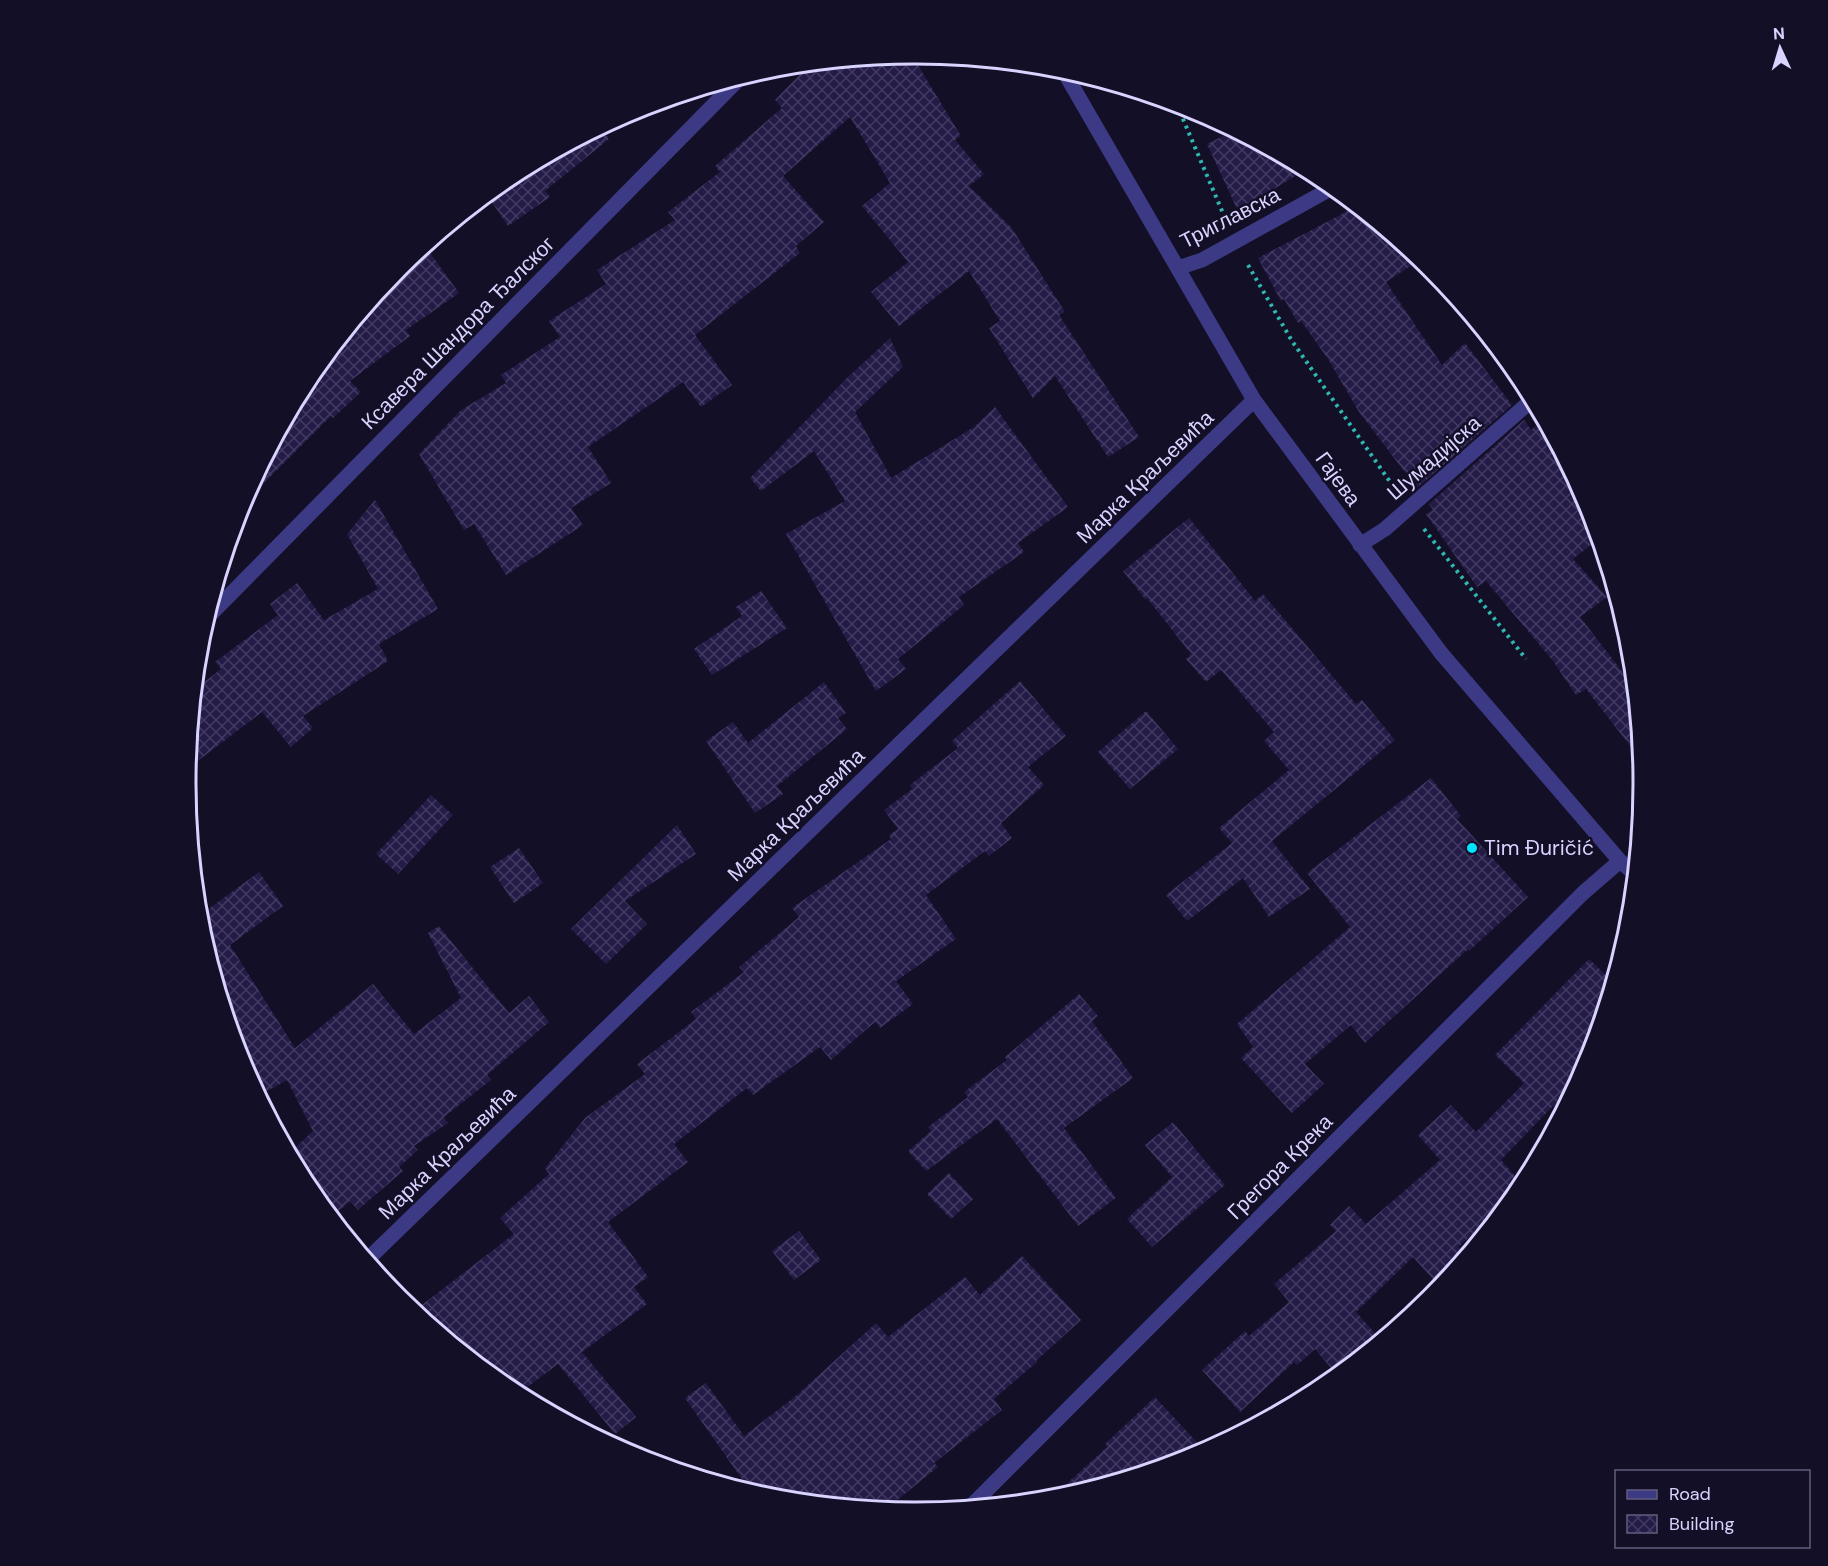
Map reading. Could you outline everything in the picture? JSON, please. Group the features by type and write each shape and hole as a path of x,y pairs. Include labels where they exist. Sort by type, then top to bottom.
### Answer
{"street":[{"name":"Гајева","path":"1070,82 1254,400 1442,653 1627,867"},
{"name":"Ксавера Шандора Ђалског","path":"218,606 729,89"},
{"name":"Триглавска","path":"1178,268 1202,260 1323,193"},
{"name":"Марка Краљевића","path":"372,1255 1254,400"},
{"name":"Шумадијска","path":"1360,545 1385,529 1525,406"},
{"name":"Грегора Крека","path":"979,1498 1583,893 1620,861"}],"path":[{"path":"1182,116 1235,242 1292,341 1408,509 1526,659"}],"building":[{"path":"917,64 961,136 955,140 984,174 969,186 1011,227 1065,312 1059,315 1139,437 1108,457 1055,376 1033,398 989,328 1000,321 969,271 899,326 871,292 908,262 862,206 890,183 850,117 783,176 824,222 796,246 800,253 695,335 732,385 701,407 683,382 588,447 611,483 571,508 583,525 506,575 474,524 464,530 419,454 461,410 506,383 501,375 560,337 549,321 606,284 597,270 675,220 668,212 720,172 715,166 782,108 775,100 800,74 867,66"},
{"path":"606,134 609,139 545,191 550,197 508,226 492,202 555,161"},
{"path":"1224,135 1296,175 1238,211 1207,144"},
{"path":"1347,210 1351,213 1412,265 1386,282 1442,365 1465,343 1512,405 1417,488 1359,412 1328,359 1301,321 1298,323 1284,299 1281,301 1258,258"},
{"path":"430,253 459,293 406,330 410,336 350,381 361,392 333,418 331,416 260,487 292,424 344,346 374,309"},
{"path":"890,338 903,367 855,412 891,478 974,427 995,407 1068,507 1018,543 1024,552 959,597 964,605 898,659 906,669 876,691 786,534 845,501 814,451 761,491 750,478 846,379"},
{"path":"1524,420 1531,430 1537,425 1578,508 1591,544 1573,559 1607,597 1580,617 1624,674 1631,748 1586,689 1576,695 1553,661 1486,581 1477,587 1426,514 1433,510 1429,504"},
{"path":"375,500 438,609 379,644 388,661 303,716 313,728 291,747 262,712 196,762 203,683 221,669 215,662 278,615 270,604 297,583 324,620 378,589 347,534"},
{"path":"1189,518 1255,601 1263,594 1356,704 1362,700 1395,740 1272,841 1310,889 1269,917 1243,878 1187,921 1166,895 1232,843 1219,828 1289,770 1264,741 1274,732 1221,670 1206,682 1186,659 1191,654 1123,571"},
{"path":"761,591 787,628 712,675 694,649 742,616 736,607"},
{"path":"1020,681 1066,736 1028,767 1044,785 1001,823 1012,838 989,856 985,851 926,895 956,939 896,981 913,1004 880,1028 875,1022 831,1060 820,1047 753,1095 747,1088 674,1144 688,1162 608,1222 648,1277 634,1287 647,1304 582,1352 636,1417 615,1434 558,1364 527,1387 477,1353 440,1323 421,1305 514,1234 500,1218 549,1174 545,1168 585,1118 645,1074 637,1064 696,1019 691,1012 744,972 739,967 799,917 792,908 891,839 889,835 898,829 884,810 912,789 910,785 958,748 952,741"},
{"path":"824,682 846,713 838,718 847,729 777,786 783,794 755,813 706,741 733,722 748,743"},
{"path":"1146,711 1178,749 1130,789 1098,752"},
{"path":"1431,778 1461,816 1457,819 1528,897 1365,1043 1351,1025 1305,1064 1324,1084 1292,1113 1241,1058 1253,1047 1237,1024 1350,927 1307,873"},
{"path":"431,795 453,815 398,874 376,854"},
{"path":"677,825 696,854 625,901 647,924 606,964 571,929"},
{"path":"519,848 543,883 514,903 490,867"},
{"path":"259,872 283,906 230,945 295,1048 373,984 414,1034 461,998 428,933 439,926 509,1013 529,996 549,1022 487,1075 491,1080 444,1117 448,1123 414,1146 418,1150 399,1167 403,1171 358,1210 350,1201 338,1212 295,1147 313,1131 287,1080 266,1092 250,1058 220,969 207,910"},
{"path":"1589,959 1606,975 1578,1058 1555,1108 1553,1106 1501,1160 1515,1176 1484,1220 1458,1247 1460,1249 1454,1257 1433,1279 1413,1257 1356,1312 1375,1333 1331,1367 1315,1349 1297,1365 1294,1362 1240,1412 1202,1370 1245,1331 1249,1336 1289,1302 1274,1284 1336,1231 1330,1225 1349,1206 1366,1224 1440,1160 1418,1135 1451,1105 1476,1132 1524,1083 1495,1055"},
{"path":"1079,994 1098,1016 1092,1021 1133,1078 1064,1128 1116,1198 1078,1226 997,1119 926,1171 908,1151 931,1131 928,1127 968,1097 964,1092 1007,1060 1005,1057"},
{"path":"1173,1122 1225,1185 1152,1247 1127,1219 1172,1177 1145,1145"},
{"path":"949,1173 973,1199 951,1219 927,1194"},
{"path":"799,1231 821,1260 794,1280 772,1251"},
{"path":"1022,1256 1081,1320 994,1399 1002,1410 934,1463 938,1467 896,1501 820,1495 743,1481 685,1398 706,1383 744,1436 797,1395 876,1323 888,1337 965,1277 980,1295"},
{"path":"1155,1397 1198,1443 1145,1463 1065,1485 1107,1447 1105,1444"}],"place":[{"name":"Tim Đuričić","path":"1472,848"}]}
